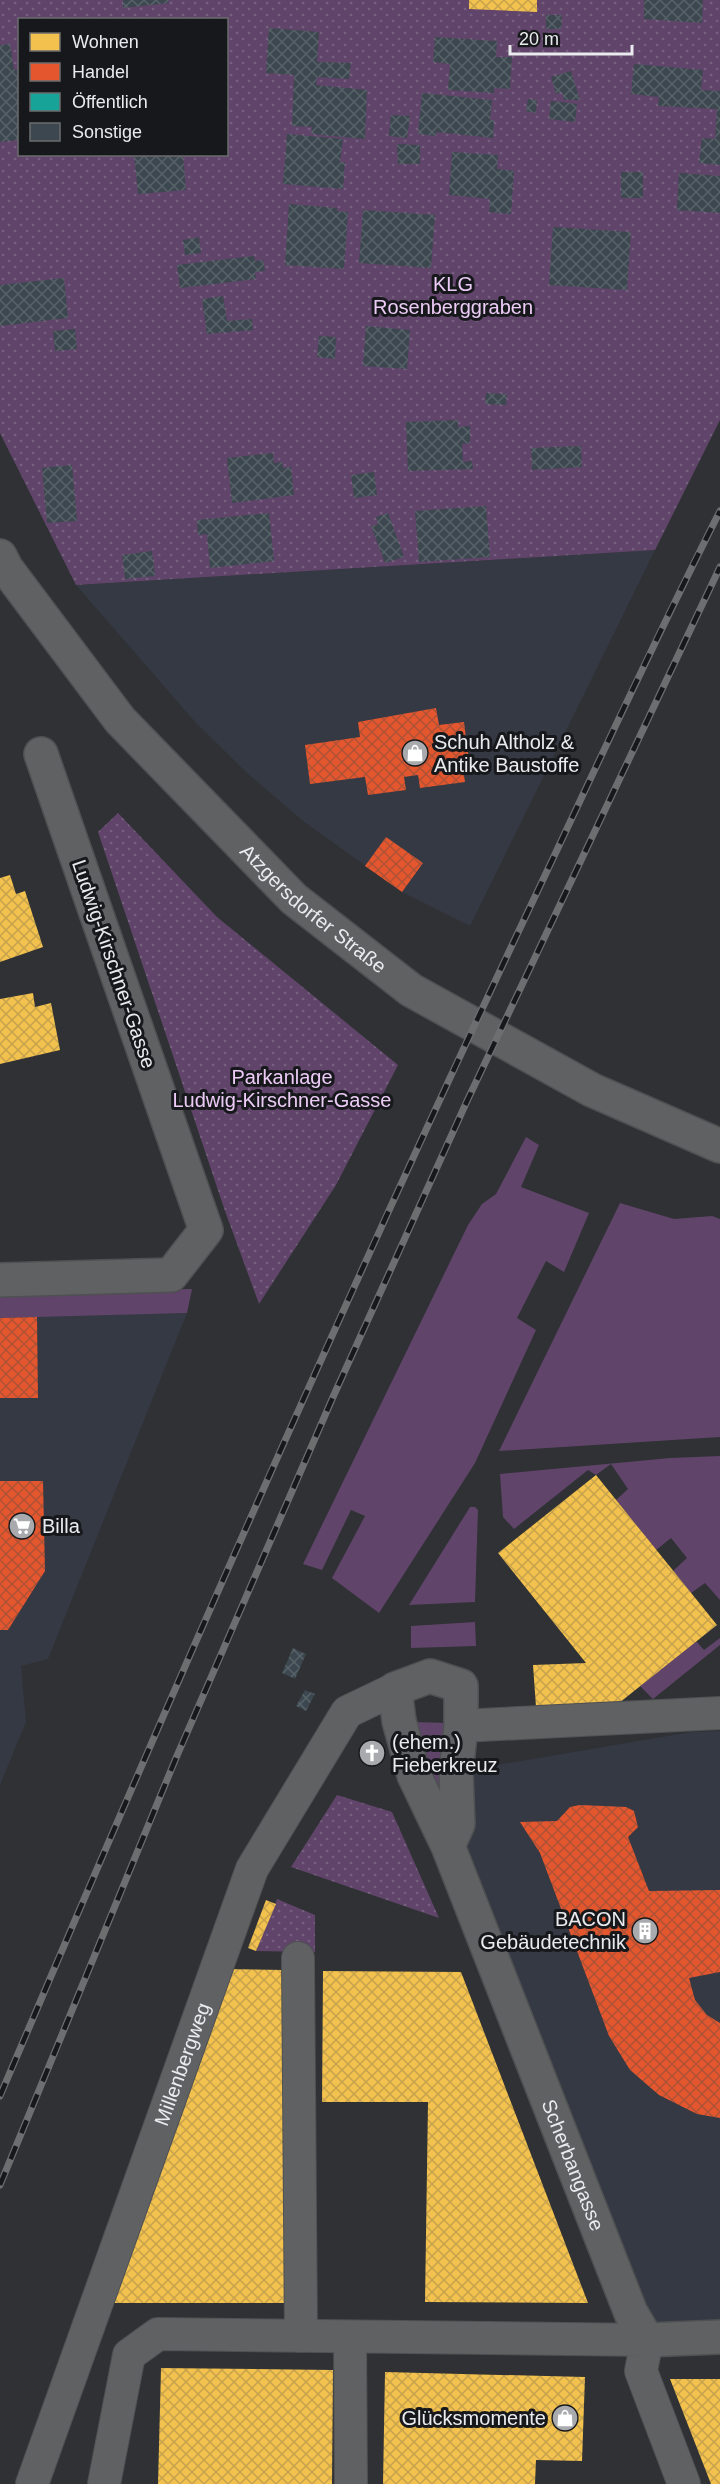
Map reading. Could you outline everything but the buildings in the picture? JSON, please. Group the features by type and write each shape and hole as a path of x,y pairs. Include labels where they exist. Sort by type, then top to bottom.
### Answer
{"street":[{"name":"Atzgersdorfer Straße","path":"2,565 120,720 294,899 411,990 592,1090 720,1146"},
{"name":"Ludwig-Kirschner-Gasse","path":"0,1280 171,1275 206,1230 41,754"},
{"path":"395,1689 430,1676 461,1686 461,1726 456,1772 458,1824 448,1846"},
{"name":"Scherbangasse","path":"395,1689 399,1721 414,1775 448,1846 631,2313 647,2340"},
{"name":"Millenbergweg","path":"32,2484 252,1869 347,1712 395,1689"},
{"path":"461,1726 720,1713"},
{"path":"298,1958 301,2336"},
{"path":"104,2484 129,2355 158,2334 647,2340 720,2337"},
{"path":"350,2337 351,2484"},
{"path":"83,2340 129,2355"},
{"path":"647,2340 641,2371 684,2484"}],"shaded area":[{"path":"655,550 470,926 402,892 303,821 246,772 196,723 76,585"},
{"path":"187,1313 48,1659 21,1666 26,1722 0,1785 0,1317"},
{"path":"720,1731 720,2337 647,2340 631,2313 458,1824 456,1772 691,1732"}],"green space":[{"name":"KLG Rosenberggraben","path":"0,0 720,0 720,420 655,550 76,585 0,433"},
{"name":"Parkanlage Ludwig-Kirschner-Gasse","path":"118,813 217,917 398,1065 336,1185 259,1304 225,1211 98,832"},
{"path":"526,1137 539,1145 521,1187 589,1213 564,1272 546,1261 517,1318 536,1330 475,1463 379,1613 332,1578 365,1516 351,1510 322,1570 303,1564 468,1225 482,1204 496,1194"},
{"path":"620,1203 674,1219 712,1216 720,1219 720,1437 499,1451"},
{"path":"192,1289 187,1313 0,1318 0,1292"},
{"path":"720,1456 720,1600 705,1583 691,1593 673,1571 687,1558 671,1538 656,1550 616,1500 628,1489 611,1464 596,1475 588,1470 514,1529 503,1517 500,1474 670,1458"},
{"path":"470,1507 478,1510 475,1602 409,1605"},
{"path":"475,1622 476,1646 411,1648 411,1626"},
{"path":"720,1638 720,1645 653,1699 640,1686 696,1641 704,1650"},
{"path":"413,1722 449,1723 445,1800 438,1804"},
{"path":"337,1795 392,1812 439,1918 291,1867"},
{"path":"277,1899 315,1915 315,1952 256,1951"}],"railway":[{"path":"0,2096 194,1647 393,1200 648,658 720,511"},
{"path":"0,2185 176,1758 333,1397 467,1101 720,567"}],"place":[{"name":"Schuh Altholz & Antike Baustoffe","path":"415,753"},
{"name":"Billa","path":"22,1526"},
{"name":"(ehem.) Fieberkreuz","path":"372,1753"},
{"name":"BACON Gebäudetechnik","path":"645,1931"},
{"name":"Glücksmomente","path":"565,2418"}]}
